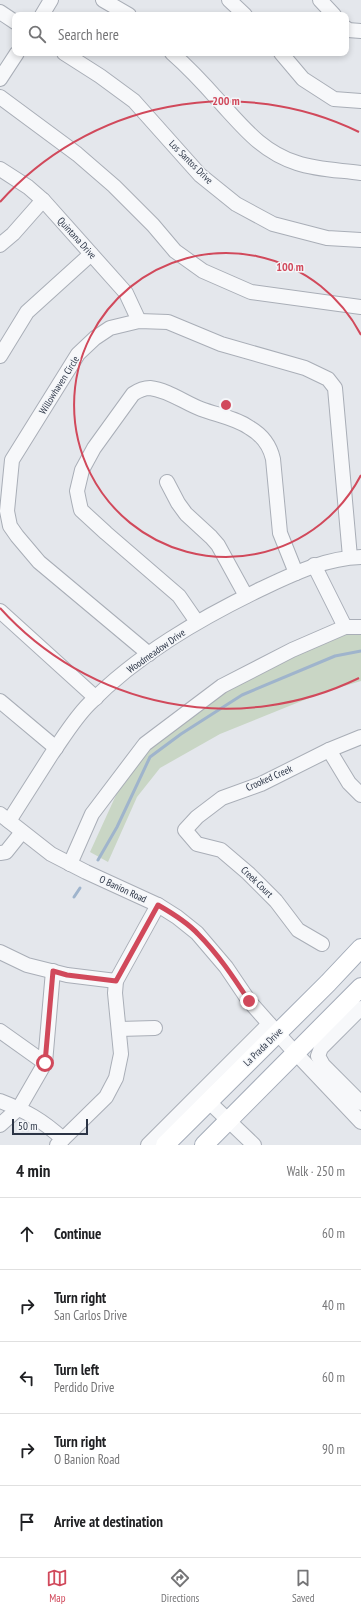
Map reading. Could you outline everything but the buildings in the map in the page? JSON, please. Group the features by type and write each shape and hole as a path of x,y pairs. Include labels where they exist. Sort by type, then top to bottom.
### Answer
{"main road":[{"name":"La Prada Drive","path":"165,1145 208,1101 273,1028 361,948"},
{"path":"204,1145 228,1119 361,987"}],"street":[{"path":"44,12 51,0"},
{"path":"103,0 124,12"},
{"path":"229,0 242,12"},
{"path":"320,0 331,12"},
{"path":"0,12 12,20"},
{"path":"349,30 361,31"},
{"path":"0,79 15,56"},
{"name":"Los Santos Drive","path":"69,56 100,76 134,101 200,174 236,204 273,224 327,238 361,240"},
{"path":"175,56 192,71 255,140 275,154 296,163 320,170 361,173"},
{"path":"284,56 303,79 334,99 361,101"},
{"path":"0,97 77,154 114,186 153,225 175,251 203,271 251,292 361,307"},
{"name":"Quintana Drive","path":"0,169 28,187 43,200 126,293 139,321"},
{"path":"0,245 43,200"},
{"path":"0,356 27,312 91,254"},
{"name":"Willowhaven Circle","path":"148,654 39,562 10,526 7,511 12,460 78,354 95,338 110,328 139,321 168,322 221,344 305,368 328,378 335,388 356,557"},
{"path":"197,622 179,596 101,529 81,510 78,501 77,491 82,470 94,448 133,394 140,389 150,388 160,390 200,409 235,420 250,427 266,442 271,450 273,459 280,533 296,572"},
{"path":"167,482 182,509 218,545 246,596"},
{"name":"Woodmeadow Drive","path":"4,818 75,720 96,698 148,654 197,622 296,572 314,565 356,557"},
{"path":"314,565 345,627"},
{"path":"0,611 96,698"},
{"path":"70,864 92,814 145,744 222,686 292,650 345,627 361,627"},
{"path":"0,701 56,748"},
{"name":"Crooked Creek","path":"185,830 197,817 222,798 261,784 329,750 361,737"},
{"path":"329,750 349,783 361,795"},
{"name":"O Banion Road","path":"4,818 51,854 158,905 198,933 226,967 249,1001 295,1053 361,1122"},
{"name":"Creek Court","path":"185,830 198,844 221,850 248,873 276,901 298,930 322,944"},
{"path":"0,853 6,852 22,832"},
{"path":"0,1101 19,1108 45,1123 60,1142 106,1097 116,1078 121,1054 115,993 116,981 158,905"},
{"path":"0,952 27,966 67,975 116,981"},
{"path":"0,1125 19,1108 45,1063 53,971"},
{"path":"361,1008 321,1048 318,1056 323,1065 361,1103"},
{"path":"118,1029 155,1028"},
{"path":"148,1145 273,1028"},
{"path":"0,1031 45,1063"},
{"path":"208,1101 254,1145"}],"green space":[{"path":"342,631 361,631 361,681 324,692 220,734 160,768 137,797 108,862 90,852 122,782 147,749 223,693"}],"waterway":[{"path":"98,860 117,827 150,757 181,734 242,695 335,656 361,651"},
{"path":"74,897 80,888"}],"route":[{"path":"45,1063 53,971 67,975 116,981 158,905 198,933 226,967 249,1001"}]}
